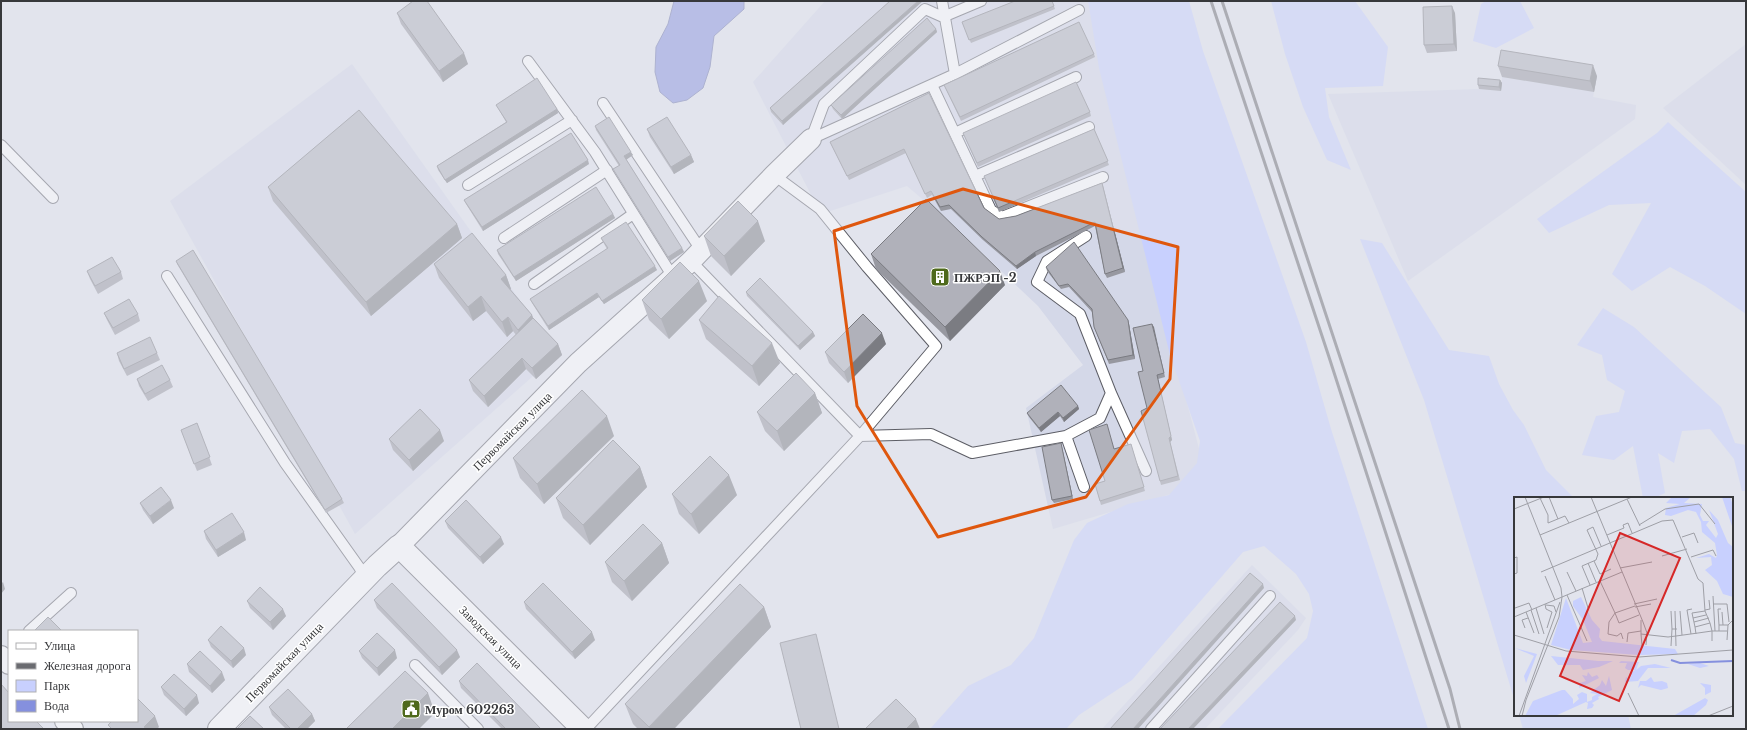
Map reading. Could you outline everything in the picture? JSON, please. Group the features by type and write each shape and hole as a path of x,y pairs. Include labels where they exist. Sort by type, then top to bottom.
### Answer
{"street":[{"name":"Первомайская улица","path":"219,729 365,578 399,546 578,363 696,256 811,139"},
{"name":"Заводская улица","path":"399,546 584,729"}],"lane":[{"path":"942,1 943,17 955,74"},
{"path":"811,139 824,104 925,9 943,17 981,1"},
{"path":"811,139 955,74 1079,10"},
{"path":"528,61 572,120 606,170 673,277"},
{"path":"955,133 1076,77"},
{"path":"932,85 991,210 1002,216 1103,177"},
{"path":"603,103 696,256 860,436 931,434 972,453 1066,436 1100,418 1111,393"},
{"path":"468,185 572,120"},
{"path":"975,176 1089,127"},
{"path":"1,145 53,198"},
{"path":"504,238 606,170"},
{"path":"584,729 860,436 936,346 867,267 820,209 774,175"},
{"path":"534,284 633,214"},
{"path":"1086,236 1047,262 1037,282 1080,314 1111,393 1146,471"},
{"path":"167,276 285,463 359,567 365,578"},
{"path":"1066,436 1084,487"},
{"path":"30,630 71,593"},
{"path":"1151,729 1270,596"},
{"path":"415,665 478,729"}],"highlighted area":[{"path":"963,189 1178,247 1170,379 1086,497 938,537 857,406 834,231"}],"shaded area":[{"path":"825,1 1088,1 1106,94 1208,483 1053,529 1026,408 1083,365 1038,306 947,220 907,186 821,214 753,82"},
{"path":"1746,44 1746,185 1663,108"},
{"path":"352,64 558,354 355,534 170,201"},
{"path":"1597,76 1593,97 1636,105 1635,119 1408,281 1328,94 1479,89 1502,83 1502,77"},
{"path":"1252,565 1306,618 1298,630 1205,729 1102,729"}],"green space":[{"path":"1088,1 1189,1 1203,51 1306,342 1331,429 1428,729 1218,729 1307,638 1313,611 1309,594 1296,574 1264,546 1243,552 1132,680 1079,715 1066,729 930,729 968,686 1011,665 1034,638 1074,540 1087,523 1128,504 1169,495 1197,463 1200,441 1170,355 1099,68"},
{"path":"1271,1 1355,1 1388,47 1383,86 1325,88 1329,117 1351,170 1327,160 1303,107 1285,54"},
{"path":"1486,1 1520,1 1534,28 1496,48 1473,41 1481,4"},
{"path":"1668,122 1746,192 1746,314 1705,286 1670,267 1632,291 1612,274 1651,203 1609,205 1549,233 1537,219 1657,133"},
{"path":"1360,239 1382,243 1449,350 1489,356 1499,384 1513,410 1524,425 1546,470 1573,497 1514,497 1514,699 1424,400"},
{"path":"1603,308 1634,327 1721,407 1735,443 1746,445 1746,491 1742,491 1734,459 1710,429 1682,431 1674,463 1658,453 1665,493 1656,497 1643,497 1633,446 1614,460 1582,455 1596,416 1619,412 1625,391 1607,380 1602,355 1577,345"},
{"path":"1519,716 1628,716 1631,729 1523,729"}],"water":[{"path":"674,1 744,1 744,9 714,36 710,67 703,88 687,100 673,103 660,92 655,72 656,47 668,24"}],"building":[{"path":"413,1 427,1 464,53 439,71 397,13"},
{"path":"890,1 918,1 782,121 770,108"},
{"path":"1015,1 1052,1 1054,6 969,40 962,22"},
{"path":"1452,6 1454,44 1424,45 1423,7"},
{"path":"927,18 936,29 841,115 831,105"},
{"path":"1079,22 1094,54 960,117 944,85"},
{"path":"1501,50 1593,65 1590,81 1498,66"},
{"path":"537,78 557,109 445,180 437,166 507,122 496,105"},
{"path":"1478,78 1500,80 1499,87 1478,85"},
{"path":"1076,82 1090,112 977,163 963,133"},
{"path":"929,93 984,208 999,219 1016,216 1102,183 1123,268 1105,274 1095,222 1035,252 1016,266 982,237 949,205 940,207 931,191 925,194 904,149 847,176 830,142"},
{"path":"359,110 457,224 366,302 268,187"},
{"path":"609,117 631,152 624,156 682,248 668,257 613,169 620,165 595,126"},
{"path":"667,117 691,155 671,167 647,129"},
{"path":"1094,129 1108,161 998,208 984,176"},
{"path":"571,133 588,160 482,227 464,200"},
{"path":"596,187 613,214 514,277 497,250"},
{"name":"ПЖРЭП -2","path":"926,199 1000,271 945,327 871,254"},
{"path":"738,201 758,221 724,256 704,236"},
{"path":"626,222 655,266 602,301 597,293 548,326 530,299 608,248 601,238"},
{"path":"472,233 506,275 501,279 532,315 518,330 508,317 502,322 481,296 468,307 434,264"},
{"path":"1074,242 1128,320 1133,355 1108,360 1094,327 1092,309 1068,284 1059,286 1046,267"},
{"path":"193,250 342,499 325,510 176,261"},
{"path":"112,257 121,272 95,286 87,271"},
{"path":"680,262 699,281 661,319 642,300"},
{"path":"760,278 813,332 798,346 746,292"},
{"path":"719,296 772,343 752,366 699,320"},
{"path":"129,299 138,314 113,328 104,313"},
{"path":"863,314 882,333 844,372 825,352"},
{"path":"533,318 558,344 532,368 522,358 484,396 469,380"},
{"path":"1152,324 1164,373 1157,375 1171,436 1169,438 1178,476 1160,481 1141,411 1147,408 1138,372 1143,371 1133,328"},
{"path":"150,337 157,353 124,369 117,353"},
{"path":"162,365 170,380 145,394 137,379"},
{"path":"796,373 815,393 777,431 757,412"},
{"path":"1061,385 1078,406 1063,418 1058,412 1039,428 1027,413"},
{"path":"582,390 607,416 537,484 513,458"},
{"path":"420,409 440,430 409,460 389,439"},
{"path":"197,423 210,457 194,464 181,430"},
{"path":"1107,424 1114,449 1131,444 1144,487 1100,501 1095,484 1105,481 1089,430"},
{"path":"613,440 640,467 583,525 556,498"},
{"path":"1061,443 1072,496 1052,500 1042,447"},
{"path":"710,456 729,475 691,514 672,494"},
{"path":"161,487 171,500 150,516 140,503"},
{"path":"466,500 501,537 480,557 445,521"},
{"path":"232,513 244,532 216,550 204,531"},
{"path":"643,524 662,543 624,581 605,562"},
{"path":"1250,573 1263,584 1133,729 1110,729"},
{"path":"392,583 457,650 439,667 374,600"},
{"path":"543,583 592,632 572,652 524,602"},
{"path":"740,584 764,607 649,727 625,704"},
{"path":"260,587 283,609 270,622 247,601"},
{"path":"1280,602 1295,616 1188,729 1160,729"},
{"path":"48,617 61,630 35,630"},
{"path":"221,626 244,648 231,661 208,640"},
{"path":"377,633 395,650 377,668 359,651"},
{"path":"816,634 839,729 801,729 780,643"},
{"path":"200,651 222,672 210,686 187,664"},
{"path":"477,663 541,729 506,729 459,681"},
{"path":"405,671 428,693 392,729 346,729"},
{"path":"174,674 197,695 184,709 161,687"},
{"path":"1,684 8,692 8,722 37,722 44,729 1,729"},
{"path":"288,689 312,714 297,729 291,729 269,707"},
{"path":"138,699 155,716 144,727 147,729 112,729 108,725 111,722 138,722"},
{"path":"896,699 916,719 906,729 865,729"},
{"path":"250,716 264,729 237,729"}],"railway":[{"path":"1211,1 1329,357 1449,729"},
{"path":"1222,1 1450,689 1460,729"}],"place":[{"name":"ПЖРЭП -2","path":"940,277"},
{"name":"Муром 602263","path":"411,709"}]}
